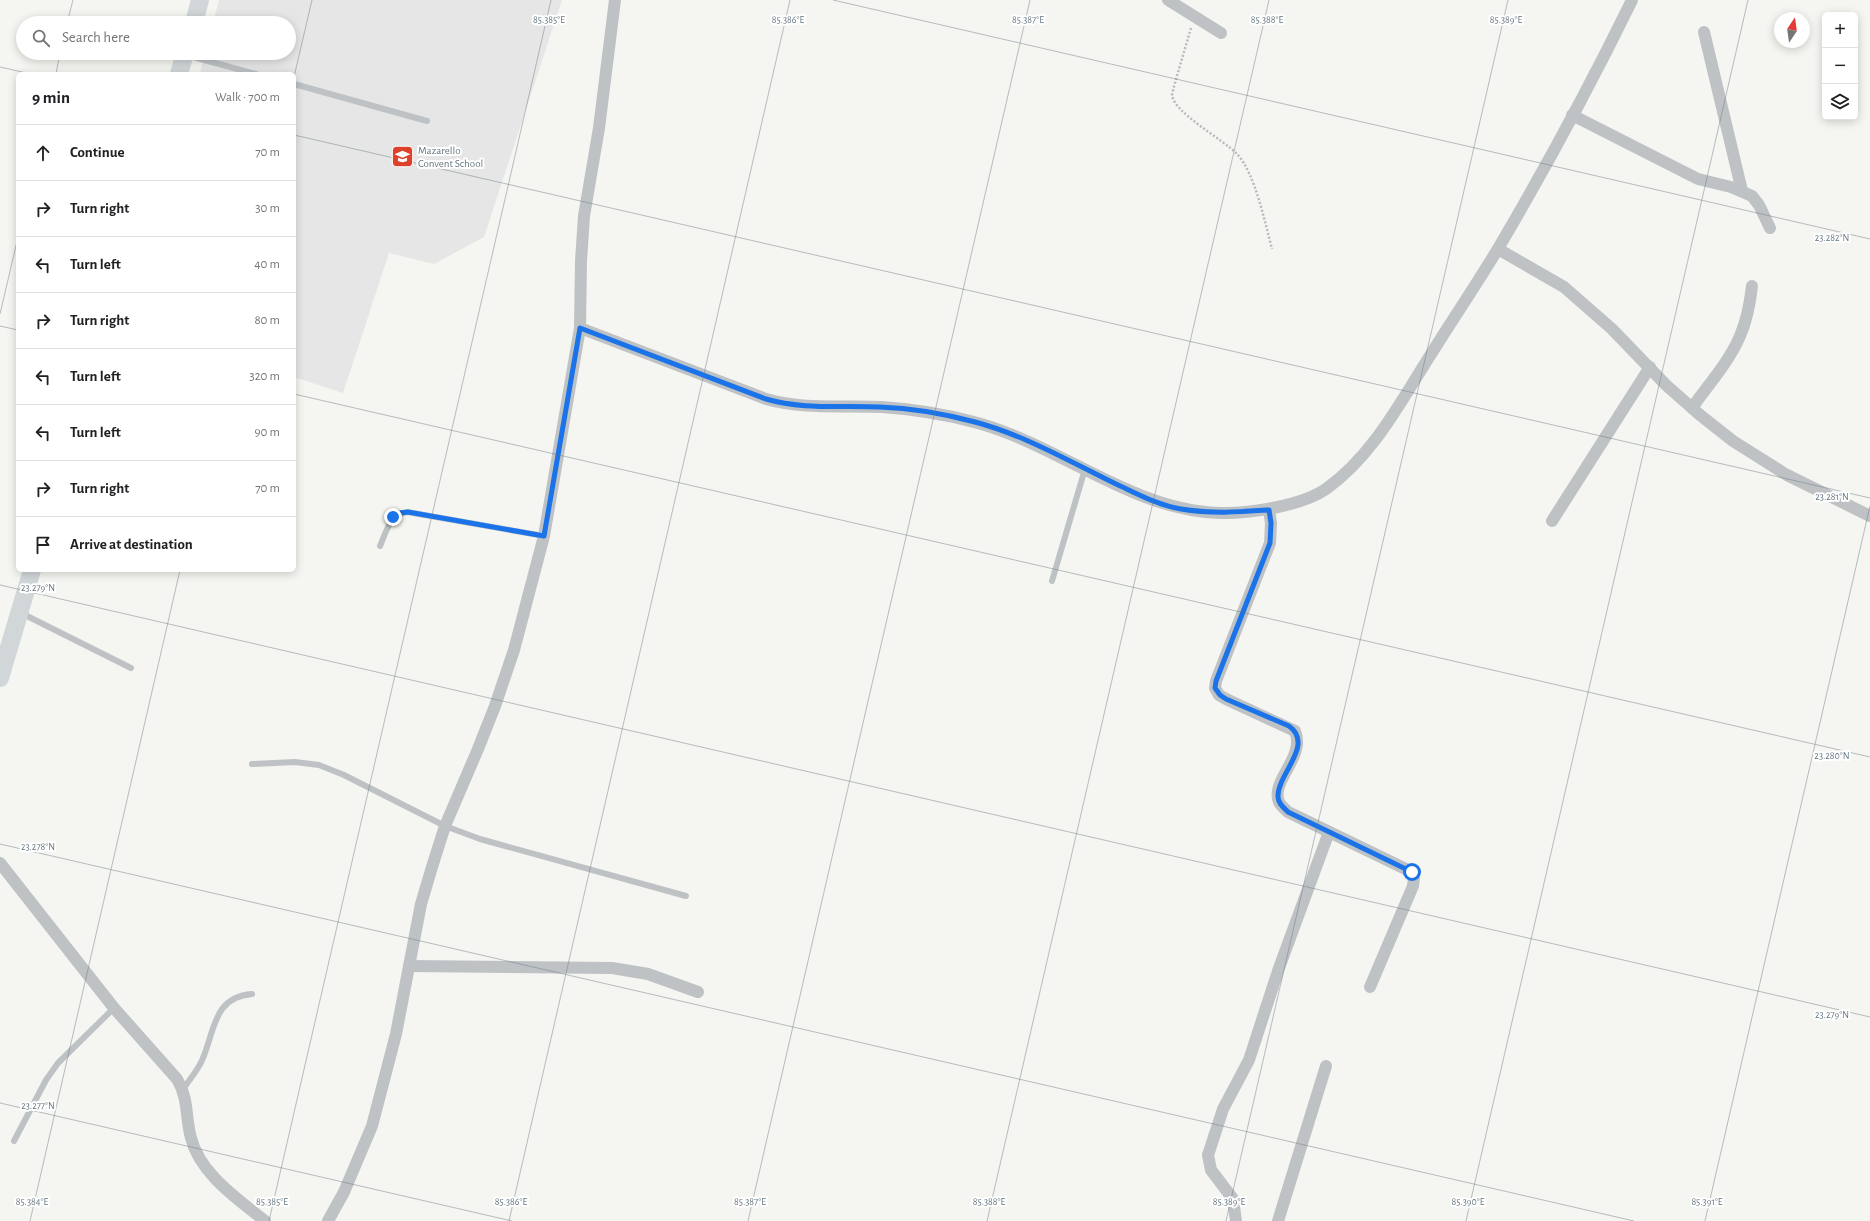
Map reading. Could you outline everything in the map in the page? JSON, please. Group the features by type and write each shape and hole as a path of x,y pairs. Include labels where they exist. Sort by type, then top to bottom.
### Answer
{"street":[{"path":"196,16 200,0"},
{"path":"328,1221 344,1192 360,1157 376,1111 396,1034 421,904 445,826 495,706 514,650 544,536 580,328 581,261 584,216 599,128 615,0"},
{"path":"1168,0 1221,33"},
{"path":"580,328 766,399 786,405 807,407 880,407 968,420 1007,433 1148,499 1180,509 1221,513 1269,510 1295,502 1324,490 1370,448 1498,249 1572,115 1632,0"},
{"path":"1704,32 1742,191"},
{"path":"180,72 183,60"},
{"path":"1572,115 1698,179 1742,191 1752,196 1759,205 1770,228"},
{"path":"1498,249 1564,287 1612,329 1692,408 1733,441 1787,475 1867,511"},
{"path":"1692,408 1740,338 1750,308 1752,286"},
{"path":"1552,521 1650,368"},
{"path":"1269,510 1271,523 1270,543 1216,681 1215,688 1220,695 1226,699 1289,726 1295,731 1299,739 1297,750 1282,780 1278,797 1280,804 1288,812 1412,872 1414,878 1409,896 1370,987"},
{"path":"0,678 31,572"},
{"path":"1236,1221 1233,1199 1211,1170 1208,1155 1223,1108 1249,1060 1279,968 1329,832"},
{"path":"0,863 114,1008 177,1079 183,1089 190,1136 202,1161 214,1176 234,1196 265,1221"},
{"path":"409,966 620,969 648,974 698,992"},
{"path":"1278,1221 1326,1066"}],"lane":[{"path":"206,60 249,72"},
{"path":"296,85 427,121"},
{"path":"1052,581 1085,469"},
{"path":"380,546 393,517 399,513 408,512 544,536"},
{"path":"19,612 132,668"},
{"path":"252,764 295,762 319,765 350,778 445,826 506,847 686,896"},
{"path":"183,1089 203,1059 217,1019 223,1007 231,999 240,995 252,994"},
{"path":"14,1141 46,1080 58,1063 114,1008"}],"path":[{"path":"1194,16 1172,95 1175,103 1183,112 1230,148 1246,166 1272,249"}],"shaded area":[{"name":"Mazarello Convent School","path":"219,0 562,0 484,237 434,264 389,253 343,393 296,378 296,72 200,72 203,60 296,60 296,16 215,16"}],"place":[{"name":"Mazarello Convent School","path":"402,156"}],"route":[{"path":"393,517 399,513 408,512 544,536 580,328 669,360 766,399 786,405 807,407 880,407 914,411 975,422 1033,444 1148,499 1180,509 1221,513 1269,510 1272,532 1270,543 1216,681 1215,688 1220,695 1226,699 1289,726 1295,731 1299,739 1297,750 1282,780 1278,797 1280,804 1288,812 1412,872"}]}
